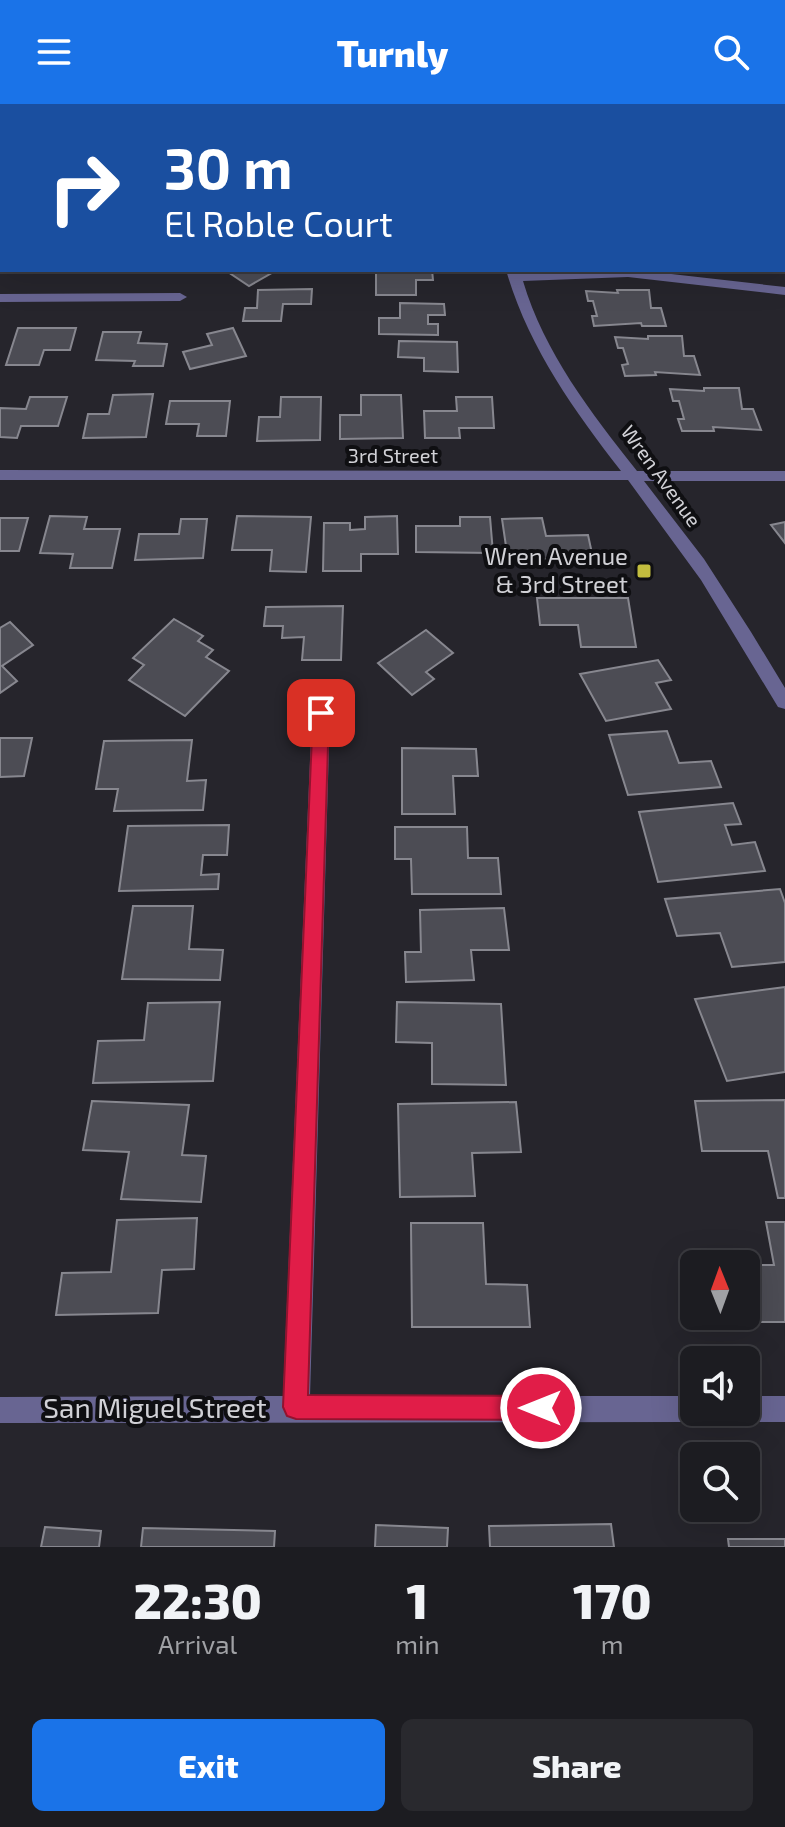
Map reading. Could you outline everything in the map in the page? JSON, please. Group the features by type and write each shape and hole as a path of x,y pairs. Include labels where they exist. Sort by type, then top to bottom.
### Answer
{"street":[{"path":"514,274 628,273 785,291"},
{"name":"Wren Avenue","path":"514,274 516,289 562,377 698,564 785,703"},
{"path":"0,298 180,297"},
{"name":"3rd Street","path":"0,475 785,476"},
{"path":"296,1407 321,713"},
{"name":"San Miguel Street","path":"0,1410 296,1407 680,1409"},
{"path":"760,1409 785,1409"}],"building":[{"path":"228,272 274,272 249,286"},
{"path":"376,272 432,272 433,280 416,280 416,295 376,295"},
{"path":"312,289 311,304 283,304 281,321 243,321 245,308 257,308 258,290"},
{"path":"617,290 649,290 651,308 661,308 666,326 642,326 641,323 594,326 592,316 597,316 586,291 618,293"},
{"path":"400,303 444,304 445,315 428,315 428,324 438,324 438,335 379,334 379,318 400,318"},
{"path":"18,328 76,328 70,350 44,350 39,365 6,365"},
{"path":"233,328 246,356 190,369 183,352 212,345 207,334"},
{"path":"103,332 141,332 138,343 167,344 163,366 133,366 135,361 96,360"},
{"path":"648,336 682,336 684,356 694,356 700,375 655,372 656,375 625,376 622,365 628,364 623,348 618,348 615,337 648,339"},
{"path":"399,341 457,342 458,372 424,371 424,358 398,357"},
{"path":"704,388 739,388 742,409 753,409 761,430 713,427 714,431 682,431 678,419 684,419 679,401 673,401 670,389 704,391"},
{"path":"153,394 146,437 83,438 88,414 109,414 113,395"},
{"path":"361,395 401,395 403,438 340,439 340,415 361,415"},
{"path":"30,397 67,397 58,426 21,426 17,438 0,437 0,408 26,409"},
{"path":"281,397 321,397 320,440 257,441 259,417 280,417"},
{"path":"456,397 492,397 494,428 459,428 460,438 425,438 424,411 457,411"},
{"path":"170,401 230,401 226,436 197,436 199,424 166,424"},
{"path":"50,516 87,517 84,529 120,529 112,568 70,568 73,554 40,553"},
{"path":"237,516 311,517 306,572 270,571 272,550 232,550"},
{"path":"397,516 398,554 361,554 361,571 323,571 324,523 350,523 350,530 365,529 365,517"},
{"path":"460,517 490,517 493,553 416,552 416,526 460,526"},
{"path":"0,518 28,518 19,551 0,551"},
{"path":"542,518 546,536 588,535 593,558 508,560 502,519"},
{"path":"181,519 207,519 203,558 135,560 139,534 179,534"},
{"path":"785,522 785,543 771,525"},
{"path":"537,598 628,598 636,647 581,647 578,625 540,625"},
{"path":"343,606 341,660 302,660 304,637 282,638 283,626 264,626 266,607"},
{"path":"174,619 203,636 198,641 213,650 206,657 229,671 185,716 129,680 144,665 133,658"},
{"path":"10,622 33,645 2,666 17,681 0,693 0,628"},
{"path":"426,630 453,653 426,672 434,679 412,695 378,663"},
{"path":"658,660 671,680 656,683 671,709 606,721 580,674"},
{"path":"667,731 679,763 711,761 721,787 628,795 609,735"},
{"path":"0,738 32,738 24,776 0,777"},
{"path":"192,740 187,781 206,780 203,810 114,811 118,789 96,789 104,741"},
{"path":"402,748 476,749 478,776 453,776 455,814 402,814"},
{"path":"733,803 741,824 725,825 732,845 755,842 765,871 658,882 639,812"},
{"path":"229,825 227,855 203,855 201,875 219,874 218,889 119,891 128,826"},
{"path":"395,827 467,827 468,858 498,858 501,894 412,894 411,859 395,859"},
{"path":"780,889 785,903 785,962 732,967 720,933 677,936 665,899"},
{"path":"133,906 193,906 189,949 223,950 220,980 122,979"},
{"path":"504,908 509,950 471,950 474,980 406,982 405,952 421,952 420,910"},
{"path":"785,987 785,1072 727,1081 695,999"},
{"path":"220,1002 213,1081 93,1083 98,1041 144,1040 148,1003"},
{"path":"397,1002 501,1004 506,1085 432,1084 432,1043 396,1042"},
{"path":"785,1100 785,1198 778,1198 768,1151 702,1151 695,1101"},
{"path":"92,1101 189,1105 182,1155 206,1156 201,1202 121,1199 129,1152 83,1150"},
{"path":"516,1102 521,1152 472,1153 475,1196 400,1197 398,1104"},
{"path":"197,1218 194,1269 162,1270 158,1313 56,1315 62,1273 111,1272 117,1220"},
{"path":"766,1222 785,1222 785,1322 760,1322 760,1265 774,1265"},
{"path":"411,1223 483,1223 486,1284 527,1285 530,1327 412,1327"},
{"path":"611,1524 614,1547 490,1547 489,1526"},
{"path":"376,1525 448,1528 447,1547 375,1547"},
{"path":"45,1527 101,1531 99,1547 41,1547"},
{"path":"143,1528 275,1531 274,1547 141,1547"},
{"path":"728,1539 785,1539 785,1547 729,1547"}],"place":[{"name":"Wren Avenue & 3rd Street","path":"644,571"}],"route":[{"path":"321,713 296,1407 541,1408"}]}
